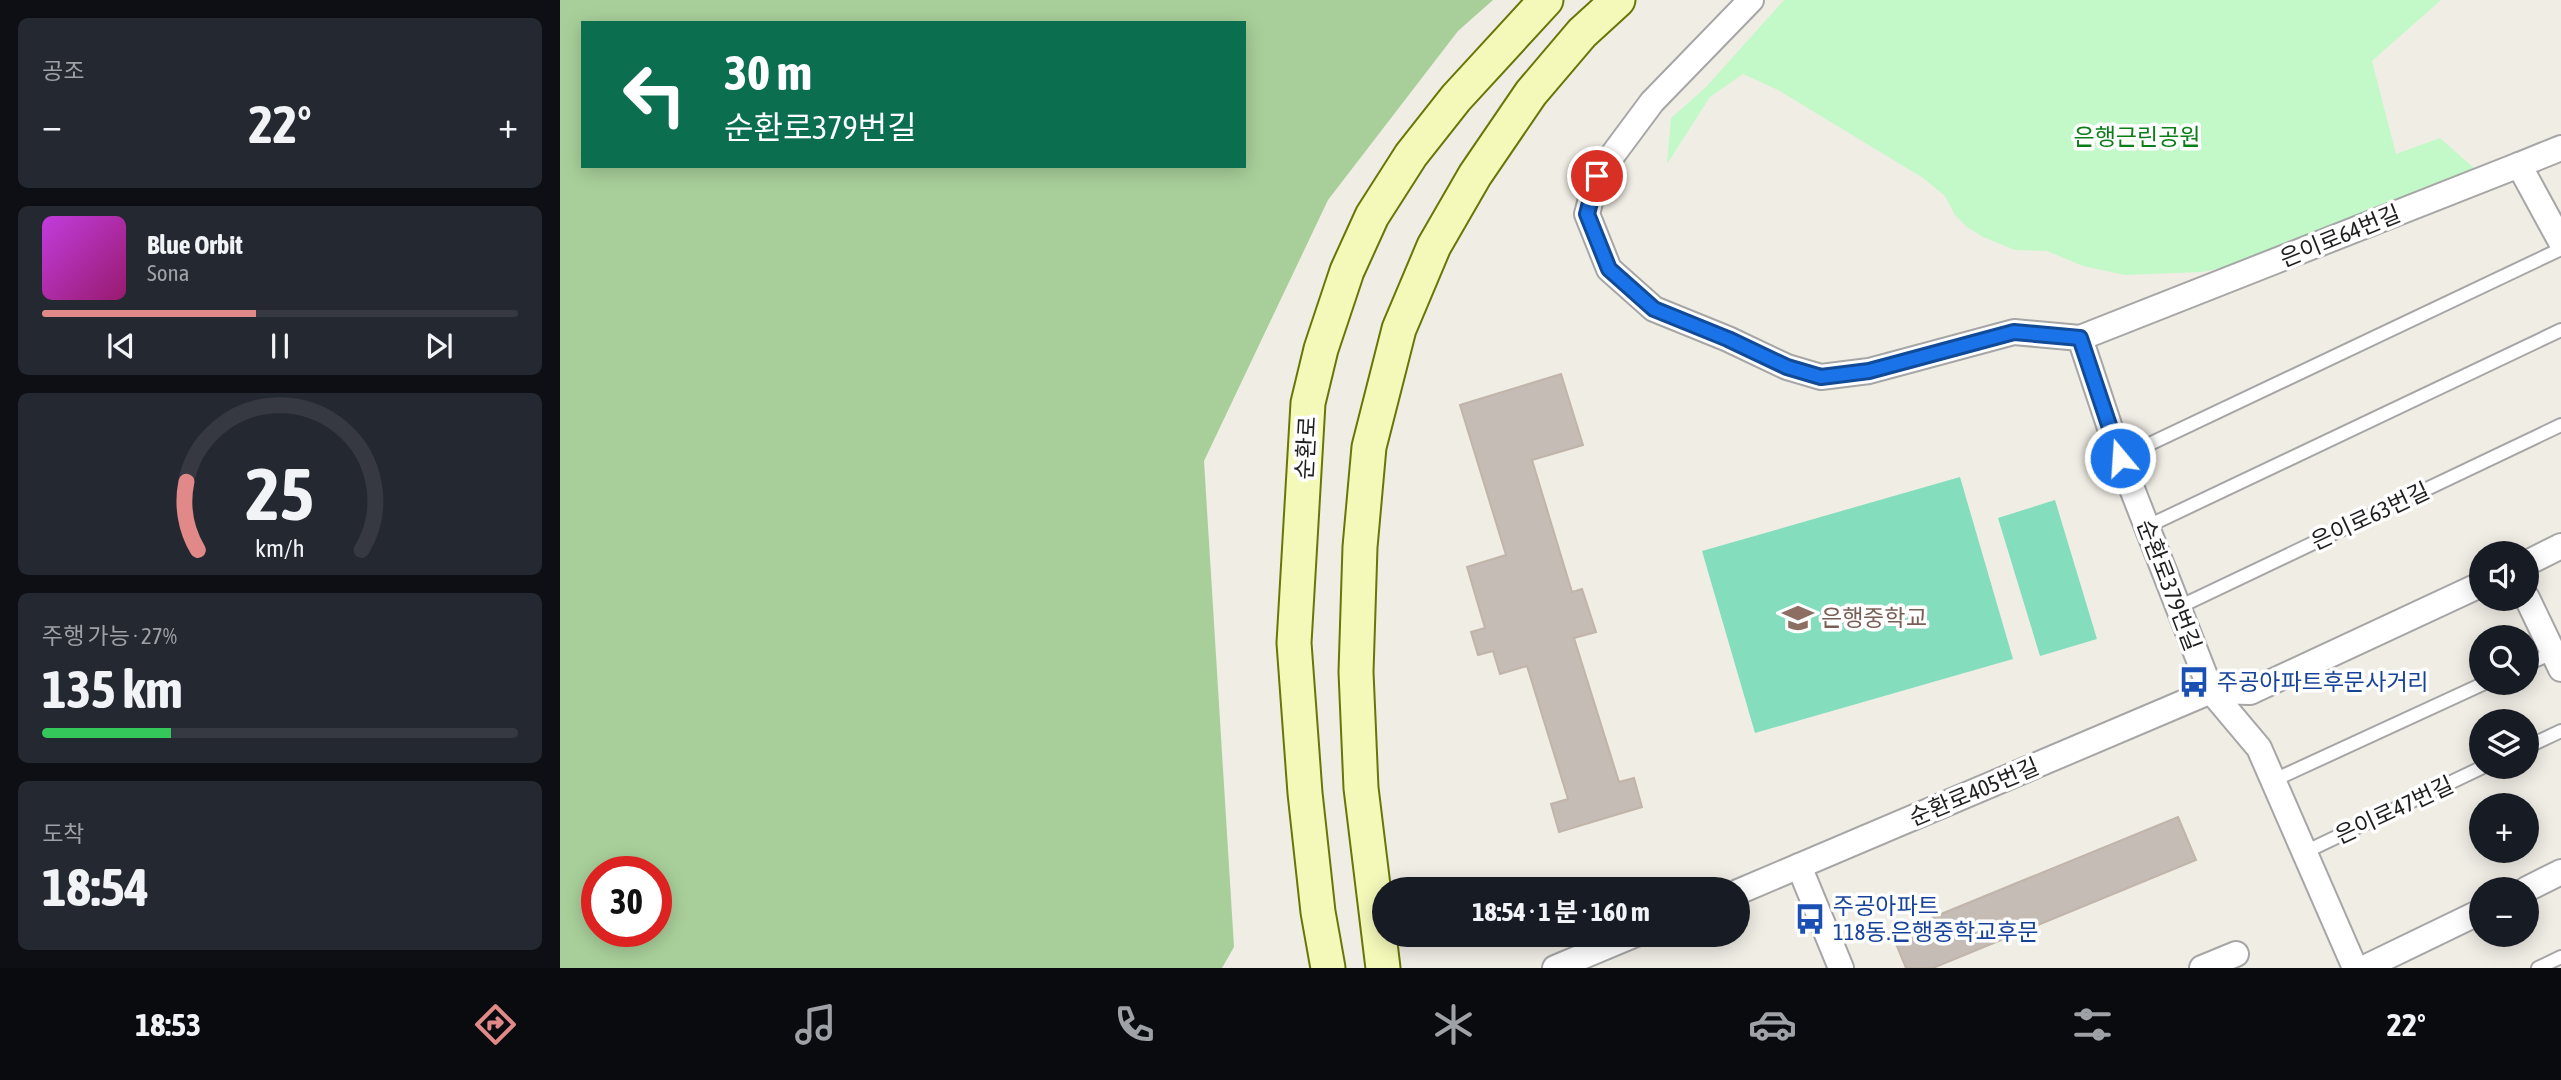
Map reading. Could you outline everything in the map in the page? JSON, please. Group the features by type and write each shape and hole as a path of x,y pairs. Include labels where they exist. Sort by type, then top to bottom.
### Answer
{"main road":[{"name":"순환로","path":"1328,968 1318,912 1305,793 1294,643 1308,403 1321,349 1346,271 1372,216 1411,155 1456,98 1546,0"},
{"path":"1383,968 1360,788 1356,672 1360,547 1369,447 1399,329 1434,246 1475,175 1531,93 1581,33 1618,0"},
{"path":"1314,968 1318,912"}],"street":[{"path":"1751,0 1651,102 1597,176 1587,214 1609,269 1654,309 1787,367 1821,377 1869,371 2014,332 2080,338"},
{"name":"은이로64번길","path":"2080,338 2561,148"},
{"path":"2519,165 2561,242"},
{"name":"순환로379번길","path":"2080,338 2120,458 2211,691 2259,748 2355,968"},
{"path":"2539,557 2561,546"},
{"path":"2211,691 2250,692 2469,590"},
{"path":"2533,611 2557,661"},
{"name":"순환로405번길","path":"1750,887 2211,691"},
{"path":"1799,866 1841,968"},
{"path":"2539,883 2561,872"},
{"path":"2364,968 2469,917"},
{"path":"1555,968 1605,947"},
{"path":"2202,968 2236,954"}],"lane":[{"path":"2120,458 2561,249"},
{"path":"2146,527 2561,330"},
{"name":"은이로63번길","path":"2179,607 2561,425"},
{"path":"2539,663 2557,661"},
{"path":"2272,781 2469,690"},
{"path":"2539,741 2561,731"},
{"name":"은이로47번길","path":"2303,853 2469,774"},
{"path":"2538,968 2561,957"}],"green space":[{"path":"560,0 1493,0 1458,31 1328,200 1204,461 1234,947 1222,968 560,968"},
{"name":"은행근린공원","path":"1784,0 2441,0 2372,61 2396,154 2440,138 2474,168 2254,261 2202,272 2125,275 2083,266 2047,251 2015,250 1983,237 1967,227 1955,215 1945,196 1923,178 1778,90 1743,74 1710,97 1667,164 1671,118 1705,88"},
{"path":"1960,477 2013,659 1755,733 1702,551"},
{"path":"2055,500 2097,639 2040,656 1998,518"}],"building":[{"path":"1561,374 1583,445 1532,460 1572,592 1582,589 1596,632 1574,638 1619,782 1634,778 1642,807 1559,832 1551,804 1568,799 1527,666 1500,674 1493,651 1478,655 1471,632 1485,628 1467,567 1506,555 1460,405"},
{"path":"2178,817 2196,860 1933,968 1906,968 1892,934"}],"place":[{"name":"은행중학교","path":"1798,618"},
{"name":"주공아파트후문사거리","path":"2194,682"},
{"name":"주공아파트 118동.은행중학교후문","path":"1810,919"}],"route":[{"path":"1597,176 1587,214 1609,269 1654,309 1787,367 1821,377 1869,371 2014,332 2080,338 2120,458"}]}
